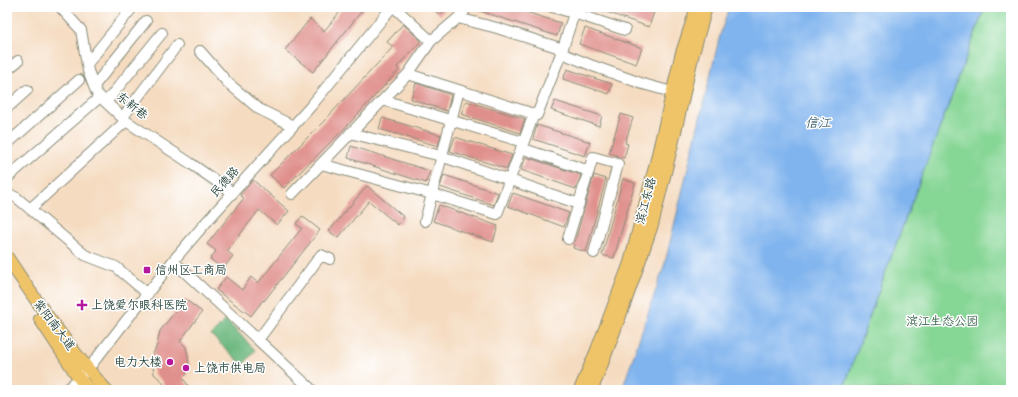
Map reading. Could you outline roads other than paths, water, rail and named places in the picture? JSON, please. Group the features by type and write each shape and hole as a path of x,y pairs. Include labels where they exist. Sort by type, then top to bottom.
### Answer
{"main road":[{"name":"滨江东路","path":"580,390 630,263 655,167 681,56 697,7"},
{"name":"滨江东路","path":"591,390 652,226 693,53 706,7"},
{"name":"紫阳南大道","path":"7,257 84,374 90,390"},
{"name":"紫阳南大道","path":"7,270 84,374 106,390"}],"street":[{"path":"393,7 431,41"},
{"name":"民德路","path":"68,390 84,374 173,261 311,106 393,7"},
{"path":"292,194 408,74 431,41 458,18 468,7"},
{"path":"552,7 575,10 625,30"},
{"path":"87,64 132,8"},
{"name":"东新巷","path":"66,9 81,30 88,71 97,94 125,119 233,193"},
{"path":"408,74 537,115 562,51 575,10"},
{"path":"458,18 497,28 557,47 564,54 593,66 643,84 672,92"},
{"path":"94,86 146,21"},
{"path":"7,178 103,99 162,33"},
{"path":"30,208 125,119 177,45"},
{"path":"200,51 228,83 259,109 293,126"},
{"path":"7,70 18,61"},
{"path":"7,144 79,80"},
{"path":"7,108 28,90"},
{"path":"425,221 458,90"},
{"path":"383,100 451,120 589,171"},
{"path":"322,164 432,194 497,214 534,114"},
{"path":"350,133 441,156 579,204"},
{"path":"568,239 593,157 618,164 594,253"},
{"path":"7,193 17,198 30,208 85,255 116,267 148,294"},
{"path":"258,340 321,255 330,259"},
{"path":"173,261 312,390"}],"water":[{"name":"信江","path":"729,7 985,7 843,390 622,390 665,263 720,35"}],"place":[{"name":"信州区工商局","path":"147,270"},
{"name":"上饶爱尔眼科医院","path":"82,305"},
{"name":"电力大楼","path":"170,362"},
{"name":"上饶市供电局","path":"186,368"}],"park label":[{"name":"滨江生态公园","path":"942,321"}]}
